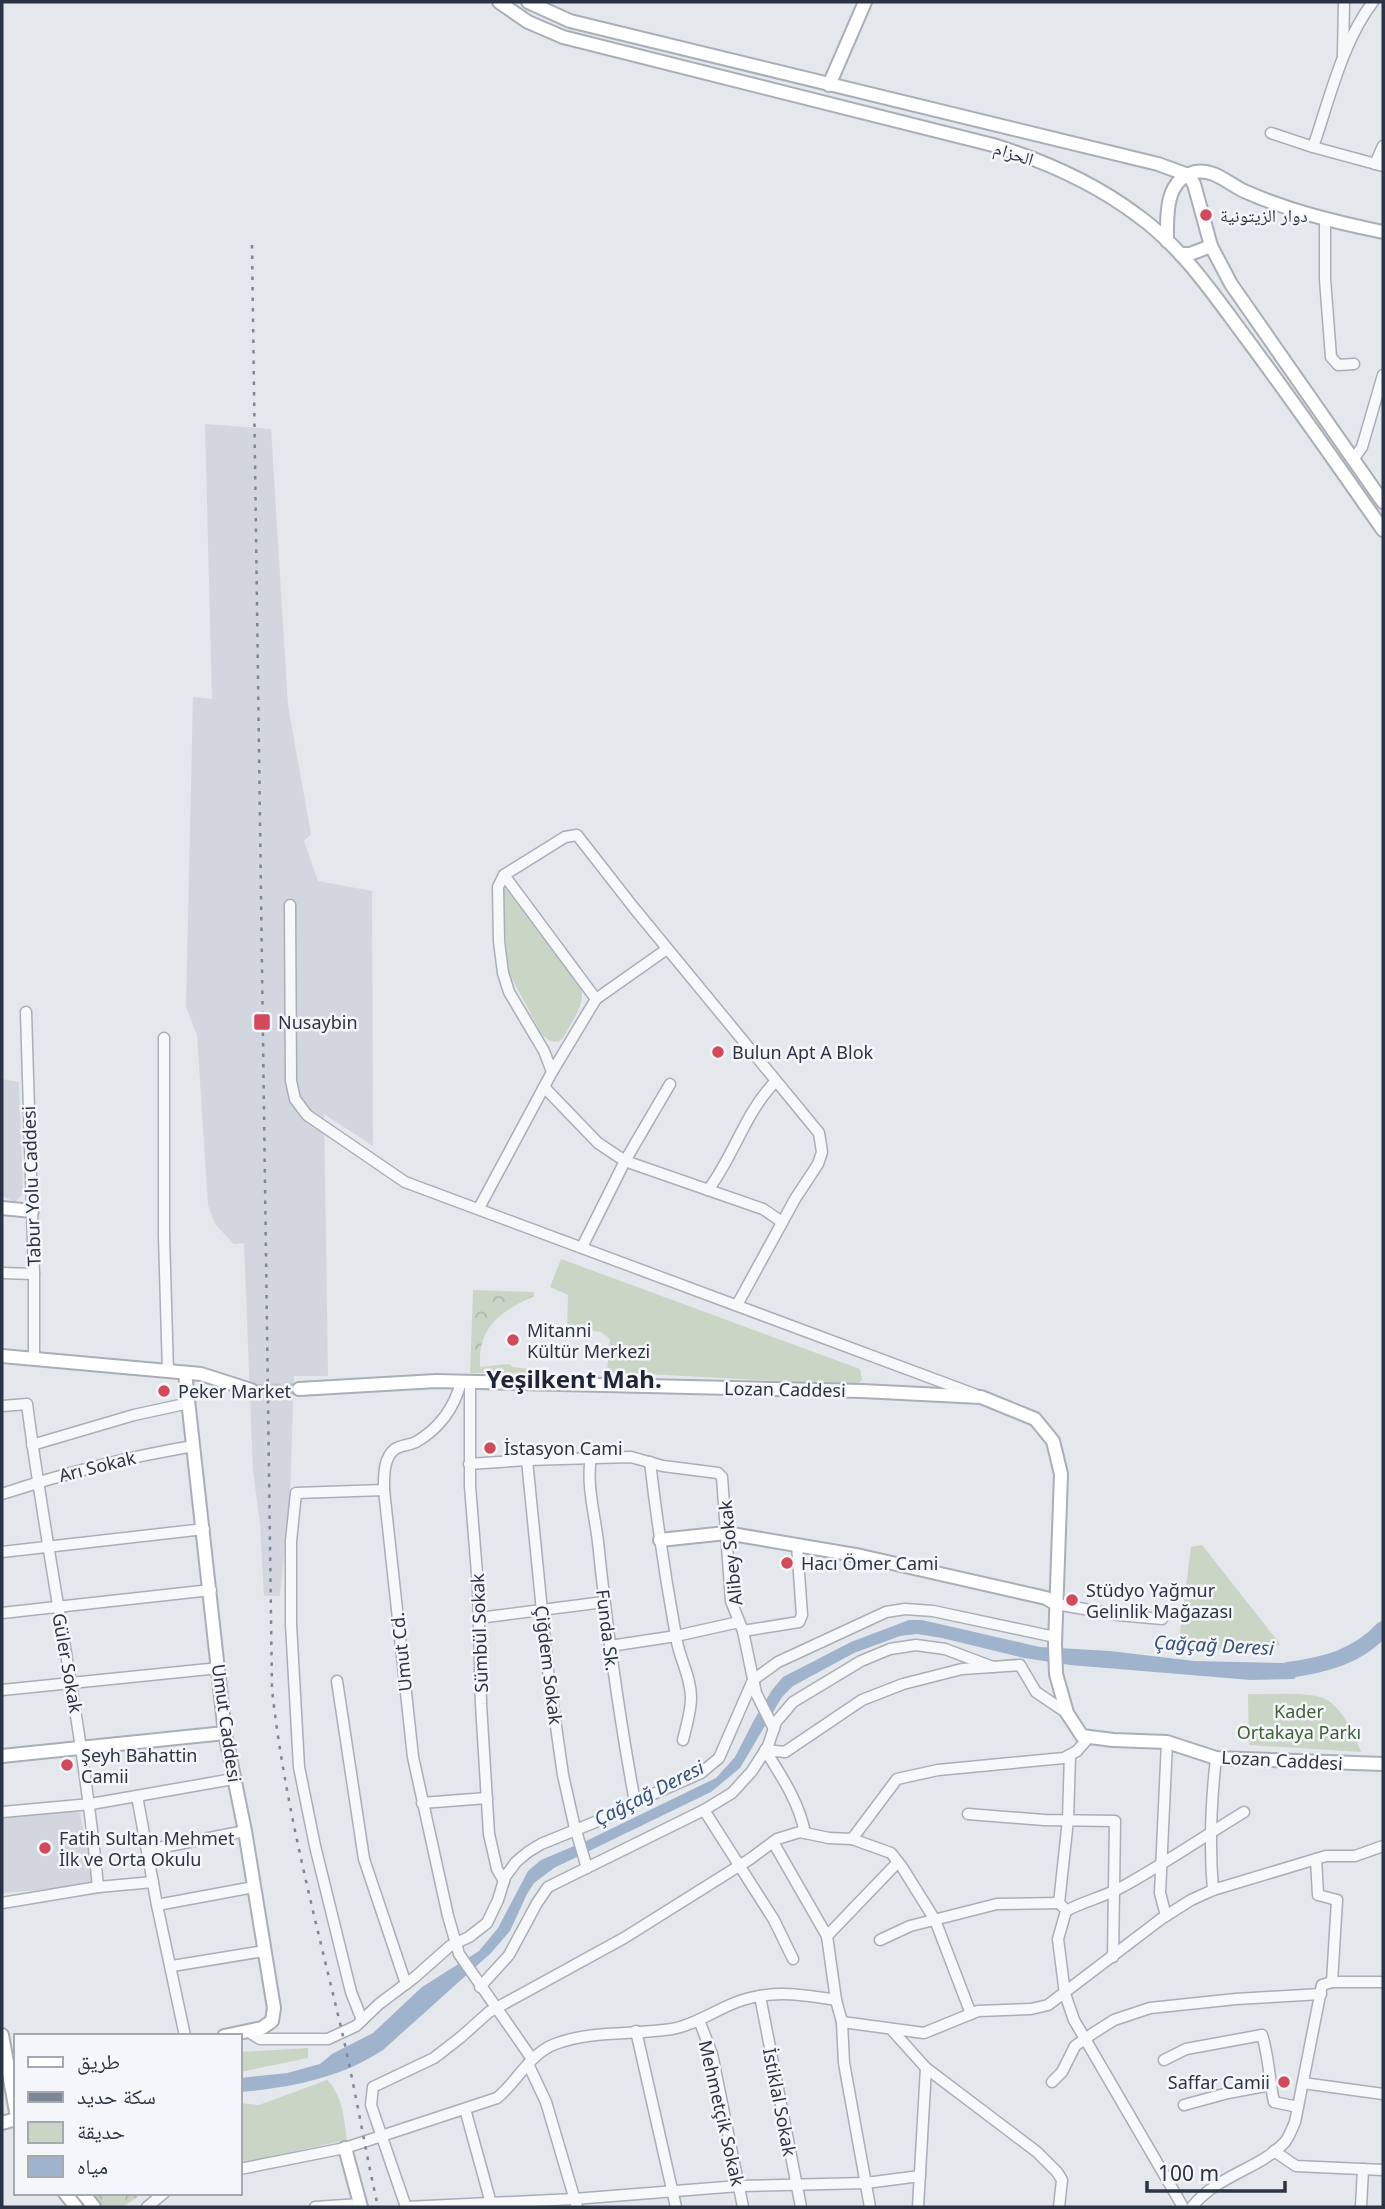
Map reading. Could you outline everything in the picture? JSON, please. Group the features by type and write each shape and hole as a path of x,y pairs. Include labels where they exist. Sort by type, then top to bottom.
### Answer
{"main road":[{"name":"الحزام","path":"499,2 527,22 563,37 1022,154 1088,183 1138,215 1180,254 1256,352 1383,530"},
{"name":"الحزام","path":"528,2 570,21 1158,164 1188,175 1212,173 1269,201 1325,220 1383,232"},
{"path":"829,85 864,2"},
{"path":"1167,241 1169,200 1177,185 1188,175 1194,184 1211,246 1238,296 1383,502"},
{"path":"1180,254 1190,254 1211,246"},
{"path":"2,1208 32,1211"},
{"path":"2,1356 201,1374 251,1390"},
{"name":"Umut Caddesi","path":"185,1373 225,1733 245,1831 274,2008 272,2021 262,2028 234,2034"},
{"name":"Lozan Caddesi","path":"299,1389 466,1382 981,1396 1035,1419 1053,1441 1061,1474 1056,1674 1067,1713"},
{"path":"660,1540 726,1533 926,1569 1046,1598 1056,1604"},
{"path":"1067,1713 1082,1735 1089,1737"},
{"path":"2,1756 225,1733"},
{"name":"Lozan Caddesi","path":"1089,1737 1167,1742 1216,1758 1383,1764"},
{"path":"2,2035 14,2102"},
{"path":"345,2148 361,2205"}],"street":[{"path":"1343,59 1344,2"},
{"path":"1313,147 1343,59 1365,12 1373,2"},
{"path":"1271,133 1379,165 1383,146"},
{"path":"1325,220 1325,279 1331,357 1338,365 1354,364"},
{"path":"1353,460 1362,447 1383,375"},
{"path":"552,1072 544,1051 509,992 503,973 498,887 504,875 565,837 577,835 819,1133 822,1142 818,1164 782,1222 737,1305"},
{"path":"504,875 596,999"},
{"path":"290,905 291,1081 295,1099 307,1115 405,1182 981,1396"},
{"path":"479,1208 552,1072 596,999 667,949"},
{"name":"Tabur Yolu Caddesi","path":"26,1012 34,1359"},
{"path":"164,1038 164,1236 168,1372"},
{"path":"708,1190 753,1110 776,1081"},
{"path":"582,1247 625,1161 670,1084"},
{"path":"544,1087 598,1143 625,1161 763,1209 782,1222"},
{"path":"2,1273 34,1274"},
{"name":"Sümbül Sokak","path":"466,1382 489,1834 497,1869 504,1881"},
{"name":"Umut Cd.","path":"466,1382 445,1420 413,1444 396,1448 388,1457 384,1472 412,1757 459,1954 495,2009 512,2029 530,2061 546,2102 576,2203"},
{"path":"32,1445 134,1415 189,1403"},
{"name":"Güler Sokak","path":"2,1406 27,1404 36,1482 91,1804 98,1887"},
{"name":"Arı Sokak","path":"2,1494 108,1463 193,1446"},
{"name":"Funda Sk.","path":"592,1457 593,1502 604,1602 635,1802"},
{"name":"Alibey Sokak","path":"470,1464 631,1457 663,1466 718,1473 722,1477 731,1601 741,1627 756,1693 774,1729"},
{"name":"Çiğdem Sokak","path":"527,1460 542,1611 564,1775 585,1864"},
{"path":"650,1462 676,1636 684,1669 690,1678 691,1702 684,1740"},
{"path":"362,2020 351,1993 314,1846 299,1767 291,1624 291,1541 296,1493 384,1490"},
{"path":"2,1552 204,1529"},
{"path":"610,1646 741,1627 800,1622 802,1615 797,1545"},
{"path":"2,1613 211,1590"},
{"path":"479,1618 604,1602"},
{"path":"1056,1604 1118,1615 1162,1619"},
{"path":"247,2031 260,2039 328,2039 356,2026 379,2004 456,1943 487,1923 504,1881 516,1862 528,1852 541,1844 577,1834 635,1802 701,1773 719,1758 753,1679 778,1662 886,1612 905,1609 933,1611 1055,1641"},
{"path":"480,1987 509,1955 548,1887 585,1864 704,1810 732,1793 752,1771 765,1750 776,1722 793,1702 861,1661 890,1649 916,1644 945,1649 993,1667"},
{"path":"765,1750 785,1752 862,1700 903,1684 962,1669 1020,1665 1036,1692 1067,1713"},
{"path":"2,1690 219,1668"},
{"path":"337,1681 364,1859 406,1984"},
{"path":"852,1839 897,1779 938,1770 1064,1758 1077,1751 1089,1737"},
{"path":"1166,1916 1160,1893 1167,1742"},
{"path":"765,1750 802,1815 805,1833"},
{"path":"1070,1755 1063,1907 1058,1939 1065,1994 1084,2040 1183,2207"},
{"path":"1213,1890 1211,1832 1216,1758"},
{"path":"2,1812 91,1804 233,1779"},
{"path":"136,1796 185,2034"},
{"path":"422,1803 487,1798"},
{"path":"704,1810 774,1920 793,1959"},
{"path":"880,1940 910,1926 997,1904 1063,1907 1085,1901 1113,1891 1161,1866 1244,1812"},
{"path":"968,1814 1115,1821 1113,1957"},
{"path":"148,1850 245,1831"},
{"path":"920,2176 866,2183 739,2186 672,2191 576,2203 406,2207 371,2105 373,2087 434,2057 495,2009 624,1938 773,1842 800,1832 852,1839 891,1853 935,1920 971,2014"},
{"path":"773,1842 827,1936 836,2000 842,2022 844,2063 870,2207"},
{"path":"842,2022 924,2033 971,2014 1048,2005 1166,1916 1213,1890 1326,1856 1355,1856 1383,1846"},
{"path":"1316,1859 1318,1895 1337,1900 1332,1982"},
{"path":"827,1936 898,1862"},
{"path":"2,1903 98,1887 153,1882"},
{"path":"157,1905 254,1887"},
{"path":"172,1966 264,1951"},
{"path":"1192,2207 1208,2191 1274,2151 1287,2140 1295,2122 1322,1985 1332,1982 1383,1982"},
{"path":"242,2169 345,2148 497,2098 509,2088 530,2061 555,2044 586,2037 672,2029 745,1999 760,1996 800,1994 836,2000"},
{"path":"1052,2082 1062,2072 1075,2046 1114,2020 1150,2008 1321,1994"},
{"name":"İstiklal Sokak","path":"760,1996 802,2207"},
{"name":"Mehmetçik Sokak","path":"699,2020 712,2054 743,2207"},
{"path":"891,2029 926,2068 1037,2152 1057,2172 1062,2180 1059,2207"},
{"path":"636,2031 676,2207"},
{"path":"1164,2060 1186,2049 1262,2035 1268,2056 1274,2102 1298,2107"},
{"path":"918,2207 926,2068"},
{"path":"1303,2082 1383,2094"},
{"path":"1184,2105 1270,2085"},
{"path":"465,2109 491,2204"},
{"path":"1274,2151 1296,2166 1383,2170"},
{"path":"1361,2207 1363,2169"},
{"path":"147,2207 162,2195"},
{"path":"315,2207 361,2205"}],"shaded area":[{"path":"205,424 271,429 288,706 311,834 304,841 318,881 372,891 373,1146 324,1114 328,1376 294,1376 290,1493 280,1596 264,1596 260,1524 253,1471 244,1243 234,1244 215,1224 208,1205 197,1035 186,1007 193,697 212,699"},
{"path":"2,1079 19,1082 23,1194 15,1202 2,1196"},
{"name":"Fatih Sultan Mehmet İlk ve Orta Okulu","path":"74,1810 80,1813 95,1885 3,1893 2,1818"}],"green space":[{"path":"504,889 581,987 580,1007 563,1038 558,1042 550,1041 542,1035 509,973 501,893"},
{"path":"561,1259 860,1369 862,1380 857,1385 607,1372 610,1339 601,1332 567,1328 568,1295 550,1287"},
{"path":"473,1290 534,1292 534,1296 501,1315 487,1331 480,1353 480,1367 509,1364 513,1367 545,1371 545,1374 470,1373"},
{"path":"1202,1545 1280,1644 1269,1650 1178,1648 1191,1547"},
{"name":"Kader Ortakaya Parkı","path":"1248,1694 1302,1694 1329,1701 1345,1718 1361,1752 1249,1745"},
{"path":"308,2048 308,2058 242,2072 242,2052"},
{"path":"327,2080 340,2100 347,2140 242,2163 242,2103 259,2105"},
{"path":"92,2195 140,2195 123,2207 98,2207"}],"water":[{"path":"909,1620 922,1620 1040,1647 1110,1651 1194,1661 1307,1666 1294,1679 1251,1680 1070,1665 1024,1658 917,1634 900,1636 854,1653 793,1686 782,1697 740,1768 711,1792 554,1868 534,1883 510,1931 491,1953 383,2050 332,2075 277,2088 242,2092 242,2078 287,2073 320,2064 332,2054 373,2033 422,1987 479,1951 498,1928 528,1871 541,1860 716,1778 735,1757 772,1690 783,1677 851,1642"}],"waterway":[{"name":"Çağçağ Deresi","path":"1288,1670 1340,1658 1362,1647 1383,1629"}],"tunnel":[{"path":"251,1390 299,1389"}],"railway":[{"path":"252,245 272,1689 292,1814 378,2207"}],"place":[{"name":"دوار الزيتونية","path":"1206,215"},
{"name":"Nusaybin","path":"262,1022"},
{"name":"Bulun Apt A Blok","path":"718,1052"},
{"name":"Mitanni Kültür Merkezi","path":"513,1340"},
{"name":"Peker Market","path":"164,1391"},
{"name":"İstasyon Cami","path":"490,1448"},
{"name":"Hacı Ömer Cami","path":"787,1563"},
{"name":"Stüdyo Yağmur Gelinlik Mağazası","path":"1072,1600"},
{"name":"Şeyh Bahattin Camii","path":"67,1765"},
{"name":"Fatih Sultan Mehmet İlk ve Orta Okulu","path":"45,1848"},
{"name":"Saffar Camii","path":"1284,2082"}],"district":[{"name":"Yeşilkent Mah.","path":"574,1378"}]}
